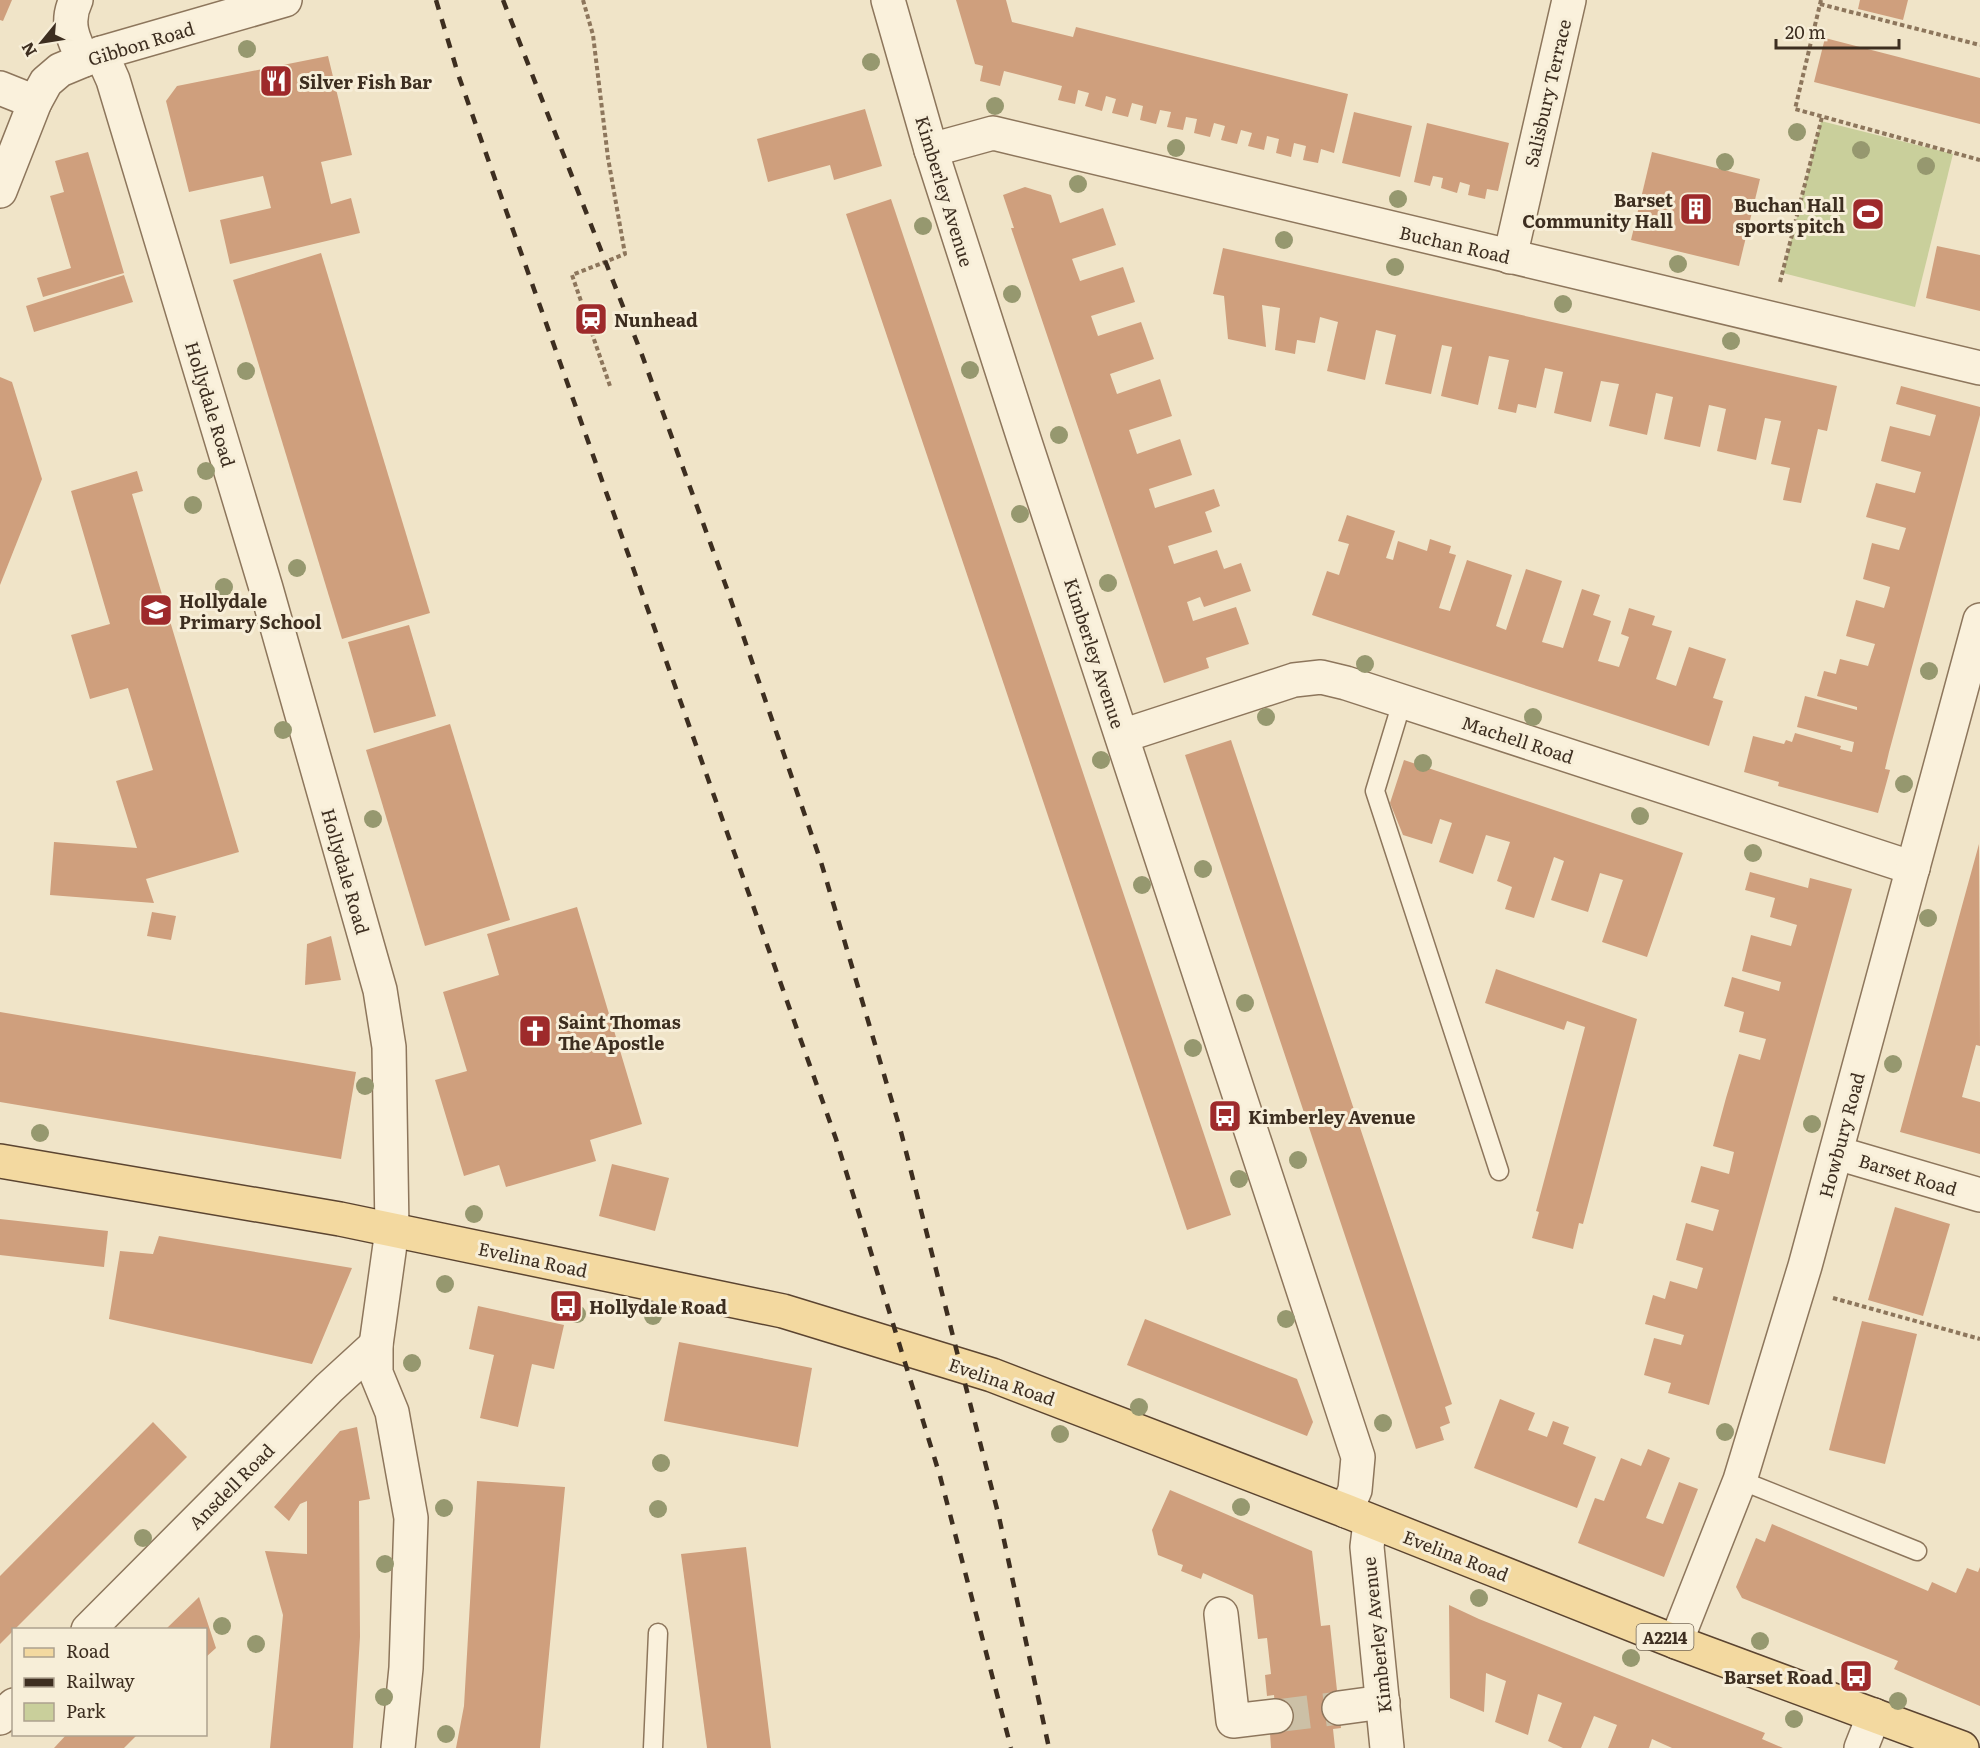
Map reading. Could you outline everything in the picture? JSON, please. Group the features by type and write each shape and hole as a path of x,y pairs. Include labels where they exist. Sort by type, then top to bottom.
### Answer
{"main road":[{"name":"Evelina Road","path":"0,1161 328,1217 783,1311 992,1375 1676,1642 1962,1748"}],"street":[{"name":"Hollydale Road","path":"76,0 69,22 73,41 93,57 113,80 266,588 380,990 389,1047 392,1230 376,1345 376,1373 392,1412 411,1518 406,1668 398,1748"},
{"name":"Gibbon Road","path":"0,190 35,102 46,82 60,70 93,57 285,0"},
{"name":"Kimberley Avenue","path":"888,0 931,150 1358,1457 1355,1490 1358,1517 1367,1547 1387,1748"},
{"name":"Salisbury Terrace","path":"1510,257 1569,0"},
{"path":"0,88 35,102"},
{"name":"Buchan Road","path":"931,150 993,133 1980,368"},
{"name":"Howbury Road","path":"1676,1642 1740,1480 1798,1288 1837,1153 1980,620"},
{"name":"Machell Road","path":"1122,736 1294,680 1321,677 1913,868"},
{"name":"Barset Road","path":"1837,1153 1980,1195"},
{"name":"Ansdell Road","path":"89,1628 329,1388 376,1345"},
{"path":"1221,1614 1235,1735 1276,1716"},
{"path":"1339,1708 1383,1702"},
{"path":"0,1718 12,1707"},
{"path":"1861,1748 1874,1715"}],"lane":[{"path":"1402,702 1376,791 1499,1171"},
{"path":"1740,1480 1917,1551"},
{"path":"653,1748 658,1633"}],"path":[{"path":"583,0 593,35 608,158 625,254 572,275 610,386"},
{"path":"1980,45 1821,2 1795,110 1980,160"},
{"path":"1771,319 1822,117"},
{"path":"1798,1288 1980,1339"}],"green space":[{"name":"Buchan Hall sports pitch","path":"1821,121 1953,154 1915,307 1783,273"}],"building":[{"path":"0,0 12,0 3,21 0,20"},
{"path":"956,0 1006,0 1012,22 1073,37 1076,27 1348,94 1334,153 1321,149 1318,163 1303,160 1306,146 1294,143 1291,157 1276,153 1279,139 1267,136 1264,150 1248,146 1252,133 1241,130 1237,144 1221,140 1225,126 1214,123 1210,137 1194,133 1197,119 1186,117 1183,130 1167,127 1171,112 1160,110 1156,124 1140,120 1143,106 1132,103 1128,117 1112,113 1116,99 1106,96 1102,111 1085,106 1089,93 1078,90 1075,104 1058,100 1062,86 1004,71 1000,86 980,81 983,66 975,64"},
{"path":"1860,0 1908,0 1903,20 1858,9"},
{"path":"1825,38 1980,78 1980,124 1814,82"},
{"path":"328,56 352,155 321,162 331,204 351,198 360,233 230,264 220,220 271,208 263,176 189,192 166,101 177,86"},
{"path":"865,109 882,166 834,180 830,165 768,182 757,139"},
{"path":"1354,112 1412,126 1400,177 1342,163"},
{"path":"1427,123 1509,143 1498,191 1487,189 1485,199 1468,195 1470,185 1460,182 1457,193 1441,188 1443,178 1433,176 1430,186 1414,182"},
{"path":"88,152 124,273 43,297 37,278 71,268 50,196 64,192 55,161"},
{"name":"Barset Community Hall","path":"1652,152 1760,179 1739,266 1631,240"},
{"path":"1025,187 1051,195 1060,223 1103,208 1116,245 1072,259 1080,281 1123,267 1135,302 1091,316 1098,336 1141,322 1154,359 1110,374 1117,394 1160,379 1172,416 1129,430 1137,454 1180,439 1192,475 1149,489 1155,508 1214,489 1220,506 1205,512 1212,532 1168,546 1174,564 1217,550 1224,569 1241,563 1251,591 1204,607 1200,597 1187,602 1193,621 1236,607 1249,644 1206,658 1209,668 1164,683 1011,228 1014,228 1003,195"},
{"path":"891,199 1231,1215 1187,1230 846,214"},
{"path":"1937,246 1980,255 1980,311 1926,298"},
{"path":"1223,248 1837,386 1827,431 1818,429 1801,503 1783,500 1790,468 1771,464 1781,421 1765,418 1756,460 1717,451 1726,409 1718,407 1709,405 1700,447 1664,439 1673,397 1656,393 1647,435 1609,426 1619,384 1601,381 1591,422 1554,413 1563,372 1545,368 1536,408 1518,404 1516,413 1498,409 1509,360 1489,356 1478,405 1441,396 1452,347 1442,345 1431,394 1385,384 1396,335 1376,330 1365,380 1327,371 1338,322 1320,317 1315,343 1297,340 1295,354 1275,350 1280,308 1262,305 1266,347 1228,339 1224,296 1213,294"},
{"path":"321,253 430,613 342,639 233,280"},
{"path":"124,275 133,302 34,332 26,306"},
{"path":"0,377 12,382 42,479 0,585"},
{"path":"1901,386 1980,407 1980,415 1889,752 1885,769 1890,770 1878,813 1778,786 1779,782 1744,772 1753,736 1784,744 1786,740 1792,742 1795,733 1841,746 1840,749 1852,752 1854,742 1797,727 1805,696 1857,710 1857,707 1817,696 1824,671 1836,674 1840,659 1868,666 1875,644 1846,636 1856,600 1884,608 1888,595 1890,587 1863,579 1872,543 1899,550 1906,528 1866,517 1876,483 1915,493 1921,472 1881,461 1890,426 1930,436 1936,415 1896,404"},
{"path":"137,471 143,491 132,494 239,852 146,879 154,903 50,895 54,842 137,848 116,781 153,770 128,688 90,699 71,635 110,624 71,491"},
{"path":"1347,515 1395,531 1386,558 1393,560 1398,541 1427,551 1430,539 1451,546 1449,553 1456,555 1439,608 1450,611 1467,560 1512,575 1496,626 1506,630 1526,569 1562,581 1542,642 1563,648 1582,589 1600,595 1593,615 1611,621 1598,661 1619,667 1629,637 1621,634 1629,608 1655,616 1652,625 1672,631 1656,679 1676,686 1689,647 1726,659 1713,698 1723,701 1709,746 1312,615 1327,571 1339,575 1349,544 1338,541"},
{"path":"409,625 436,716 374,733 348,642"},
{"path":"450,724 510,920 425,946 366,750"},
{"path":"1231,740 1452,1404 1445,1407 1450,1423 1440,1427 1444,1440 1416,1449 1185,755"},
{"path":"1404,760 1683,853 1647,957 1602,942 1623,880 1600,873 1588,912 1551,900 1564,861 1554,857 1534,918 1505,909 1512,887 1497,881 1510,842 1486,835 1473,874 1439,862 1452,823 1440,819 1432,844 1403,835 1390,803"},
{"path":"1979,844 1980,1046 1976,1045 1962,1097 1980,1102 1980,1154 1900,1132"},
{"path":"1750,872 1808,888 1810,878 1852,889 1709,1405 1668,1393 1671,1383 1644,1375 1654,1338 1681,1345 1684,1335 1645,1324 1653,1295 1665,1299 1670,1281 1697,1289 1703,1268 1676,1260 1686,1223 1713,1231 1719,1210 1691,1202 1701,1166 1729,1174 1734,1152 1713,1146 1726,1098 1739,1054 1760,1060 1766,1039 1739,1032 1744,1012 1724,1006 1732,977 1779,991 1781,982 1742,971 1751,935 1791,946 1797,925 1770,917 1775,898 1745,890"},
{"name":"Saint Thomas The Apostle","path":"577,907 642,1124 590,1140 596,1161 506,1187 499,1165 464,1176 435,1080 467,1071 443,992 499,975 487,934"},
{"path":"152,912 176,916 171,940 147,936"},
{"path":"331,936 341,980 305,985 307,944"},
{"path":"1496,969 1637,1019 1583,1224 1579,1223 1573,1249 1532,1238 1539,1212 1536,1211 1585,1027 1567,1021 1564,1030 1485,1003"},
{"path":"0,1012 356,1072 341,1159 0,1102"},
{"path":"612,1164 669,1178 655,1231 599,1216"},
{"path":"1895,1207 1950,1224 1923,1316 1868,1300"},
{"path":"0,1219 108,1231 104,1267 0,1255"},
{"path":"159,1236 352,1268 312,1364 109,1319 120,1251 153,1254"},
{"path":"478,1306 564,1325 554,1369 532,1364 518,1427 480,1418 494,1355 469,1349"},
{"path":"1145,1319 1297,1379 1313,1422 1307,1436 1127,1365"},
{"path":"1862,1321 1917,1334 1885,1464 1829,1450"},
{"path":"679,1342 812,1368 798,1447 664,1421"},
{"path":"1500,1399 1535,1413 1528,1430 1547,1437 1553,1421 1569,1427 1563,1444 1596,1457 1577,1508 1474,1468"},
{"path":"153,1422 187,1457 16,1628 12,1628 12,1632 0,1644 0,1576"},
{"path":"357,1427 370,1499 359,1501 360,1637 353,1748 270,1748 283,1615 265,1551 307,1554 307,1501 300,1504 289,1521 274,1507 340,1431"},
{"path":"1648,1449 1670,1458 1646,1518 1663,1524 1679,1482 1698,1489 1664,1577 1578,1543 1595,1498 1604,1501 1621,1458 1641,1466"},
{"path":"477,1481 565,1487 540,1748 456,1748 464,1706"},
{"path":"1170,1490 1312,1551 1321,1626 1330,1625 1341,1728 1333,1729 1335,1748 1271,1748 1270,1733 1276,1716 1274,1695 1267,1696 1265,1675 1271,1674 1267,1638 1258,1639 1253,1595 1203,1573 1201,1579 1181,1571 1183,1565 1158,1555 1152,1530"},
{"path":"1772,1524 1928,1591 1932,1582 1956,1593 1967,1568 1978,1572 1980,1567 1980,1706 1894,1669 1898,1661 1742,1598 1736,1587 1756,1538 1765,1542"},
{"path":"746,1547 771,1748 707,1748 681,1554"},
{"path":"199,1597 216,1648 207,1656 207,1628 167,1628"},
{"path":"1449,1605 1765,1733 1762,1739 1783,1748 1672,1748 1652,1739 1649,1748 1608,1748 1617,1725 1594,1716 1581,1748 1563,1748 1548,1741 1562,1703 1538,1694 1528,1735 1495,1722 1506,1681 1486,1673 1484,1712 1450,1698"},
{"path":"65,1736 136,1736 124,1748 54,1748"}],"tunnel":[{"path":"1276,1716 1339,1708"}],"railway":[{"path":"436,0 458,74 836,1139 940,1476 1011,1748"},
{"path":"503,0 642,355 727,589 821,862 901,1132 999,1517 1049,1748"}],"place":[{"name":"Silver Fish Bar","path":"276,81"},
{"name":"Barset Community Hall","path":"1696,209"},
{"name":"Buchan Hall sports pitch","path":"1868,214"},
{"name":"Nunhead","path":"591,319"},
{"name":"Hollydale Primary School","path":"156,610"},
{"name":"Saint Thomas The Apostle","path":"535,1031"},
{"name":"Kimberley Avenue","path":"1225,1116"},
{"name":"Hollydale Road","path":"566,1306"},
{"name":"Barset Road","path":"1856,1676"}]}
